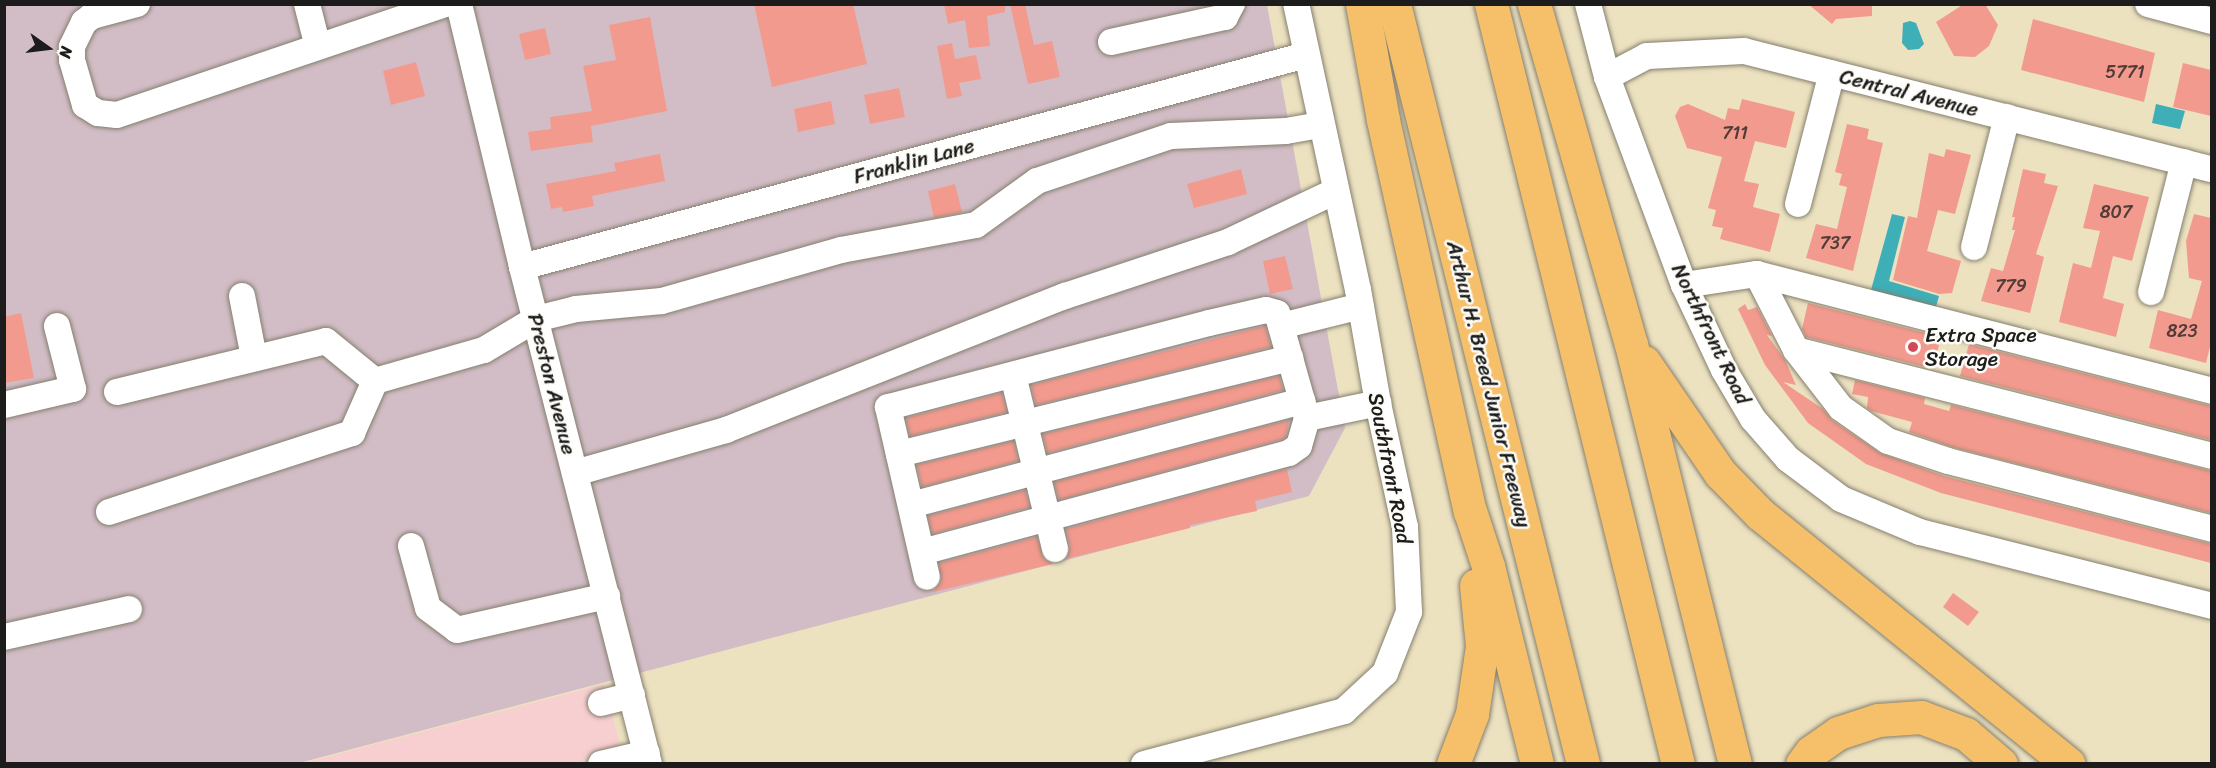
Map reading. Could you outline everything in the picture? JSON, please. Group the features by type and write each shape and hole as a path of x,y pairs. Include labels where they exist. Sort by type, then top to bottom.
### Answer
{"highway":[{"path":"1362,4 1383,120 1470,511 1488,566 1537,764"},
{"name":"Arthur H. Breed Junior Freeway","path":"1394,4 1583,764"},
{"path":"1491,4 1678,764"},
{"path":"1534,4 1631,344 1735,764"},
{"path":"1631,344 1720,473 1760,514 2069,764"},
{"path":"1454,764 1472,714 1482,646 1470,511"},
{"path":"1802,764 1811,752 1838,733 1878,720 1921,717 1966,734 2001,764"}],"street":[{"path":"137,4 92,16 77,34 72,47 75,71 84,105 98,113 117,115 445,4"},
{"path":"307,4 318,47"},
{"name":"Preston Avenue","path":"459,4 522,267 648,758"},
{"path":"1111,42 1225,17 1232,4"},
{"name":"Southfront Road","path":"1144,764 1344,711 1385,673 1409,612 1405,527 1378,403 1361,306 1296,4"},
{"name":"Northfront Road","path":"1588,4 1608,77 1684,285 1724,370 1753,419 1788,459 1841,499 1920,532 2211,606"},
{"path":"2148,4 2211,21"},
{"name":"Central Avenue","path":"1608,77 1647,56 1744,51 2211,169"},
{"name":"Franklin Lane","path":"522,267 1306,56"},
{"path":"1798,204 1832,73"},
{"path":"1974,247 2007,117"},
{"path":"375,381 484,350 536,319 576,309 662,301 841,250 976,225 1037,181 1171,136 1286,131 1322,125"},
{"path":"2151,292 2184,162"},
{"path":"575,473 726,430 1065,296 1228,242 1336,191"},
{"path":"1756,274 1796,350 1841,408 1888,441 1948,461 2211,529"},
{"path":"1684,285 1756,274 2211,391"},
{"path":"242,296 254,358"},
{"path":"1281,326 1361,306"},
{"path":"922,552 1289,453 1299,446 1304,410 1277,313 1266,310 888,407 927,577"},
{"path":"4,405 72,389 57,326"},
{"path":"117,392 326,341 375,381"},
{"path":"1796,350 2211,456"},
{"path":"899,454 1290,358"},
{"path":"1013,375 1055,549"},
{"path":"109,512 352,434 375,381"},
{"path":"911,505 1037,472 1304,410 1378,403"},
{"path":"411,546 428,608 457,630 607,596"},
{"path":"4,637 129,609"},
{"path":"601,703 632,695"},
{"path":"601,764 648,758"}],"shaded area":[{"path":"4,5 1267,5 1345,428 1309,496 299,763 5,763"},
{"path":"604,684 625,763 299,764"}],"water":[{"path":"1910,21 1916,23 1924,44 1919,49 1908,50 1902,43 1903,23"},
{"path":"2156,104 2185,111 2180,129 2152,123"},
{"path":"1892,214 1905,217 1889,281 1939,296 1936,307 1871,290"}],"building":[{"path":"754,4 853,4 867,64 772,87"},
{"path":"944,4 1005,4 1005,12 987,16 990,46 969,48 965,20 948,24"},
{"path":"1010,4 1025,4 1034,45 1052,41 1060,77 1028,84"},
{"path":"1808,4 1872,4 1872,16 1836,19 1832,24"},
{"path":"1964,4 1985,4 1998,25 1989,46 1975,57 1954,56 1936,22"},
{"path":"650,17 667,111 591,126 593,142 531,151 528,132 551,129 550,117 592,111 583,66 616,60 609,25"},
{"path":"2033,19 2155,53 2144,102 2021,70"},
{"path":"545,28 551,54 525,60 519,34"},
{"path":"952,43 955,59 976,55 981,79 959,83 962,96 947,99 937,46"},
{"path":"416,62 425,96 391,105 383,71"},
{"path":"2183,63 2211,70 2211,116 2173,107"},
{"path":"899,88 905,117 870,124 864,95"},
{"path":"1742,99 1795,112 1786,148 1755,141 1744,181 1759,184 1753,207 1780,214 1770,252 1720,239 1723,228 1712,226 1716,210 1708,208 1722,157 1687,148 1675,116 1680,107 1688,104 1725,120 1728,108 1739,110"},
{"path":"831,101 835,124 798,132 794,109"},
{"path":"1847,124 1869,129 1867,139 1883,143 1853,271 1806,258 1816,224 1837,229 1847,187 1839,185 1842,174 1835,172"},
{"path":"1946,149 1971,155 1955,214 1938,210 1927,251 1961,261 1952,293 1939,294 1893,280 1908,216 1917,218 1929,153 1944,157"},
{"path":"660,154 665,181 592,196 594,206 563,212 562,207 551,209 546,184 616,171 614,163"},
{"path":"1241,169 1247,194 1194,208 1187,184"},
{"path":"2023,169 2046,174 2044,183 2058,186 2036,254 2044,257 2030,313 1981,301 1991,268 2003,271 2015,230 2012,230 2015,217 2012,217"},
{"path":"955,184 962,212 934,218 928,191"},
{"path":"2094,184 2149,197 2132,261 2113,256 2103,298 2124,304 2116,337 2059,322 2073,263 2091,268 2100,231 2083,228"},
{"path":"2194,214 2211,218 2211,343 2206,363 2149,348 2158,310 2191,319 2202,281 2189,278 2186,241"},
{"path":"1285,256 1293,289 1270,294 1263,261"},
{"path":"1808,303 1941,337 1933,369 1806,337 1802,329"},
{"path":"1745,304 1748,310 1757,307 1772,336 1767,335 1785,360 1796,385 1783,382 1823,409 1832,420 1880,453 1944,476 2211,544 2211,563 1941,493 1866,464 1808,423 1765,365 1738,309"},
{"path":"21,313 34,378 4,383 4,317"},
{"path":"1265,326 1271,347 1036,405 1031,385"},
{"path":"1969,344 2211,406 2211,440 1960,376"},
{"path":"1279,376 1283,390 1047,453 1043,434"},
{"path":"1855,380 1925,398 1924,404 1949,411 1951,405 2211,471 2211,513 1952,447 1909,432 1912,422 1871,411 1867,408 1868,397 1852,394"},
{"path":"1002,393 1007,412 910,436 906,418"},
{"path":"1289,420 1286,437 1283,439 1059,500 1054,482"},
{"path":"1014,441 1018,461 922,487 917,465"},
{"path":"1287,469 1292,492 1255,501 1257,511 1190,525 1190,528 1066,559 1070,546 1066,529"},
{"path":"1025,490 1030,507 932,534 928,516"},
{"path":"1037,537 1044,559 1053,564 933,592 941,581 939,563"},
{"path":"1953,593 1979,612 1968,626 1943,607"}],"place":[{"name":"Extra Space Storage","path":"1913,347"}]}
